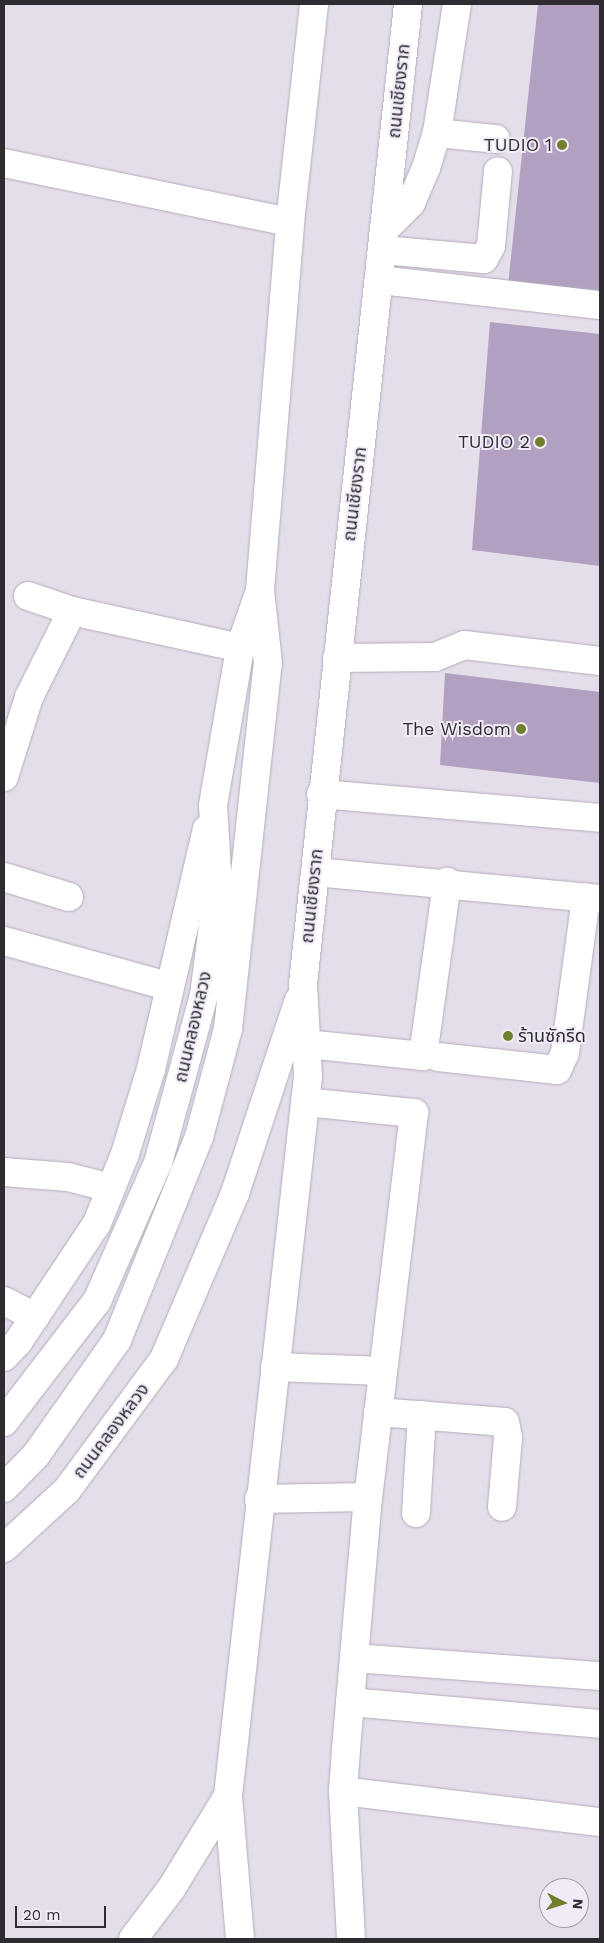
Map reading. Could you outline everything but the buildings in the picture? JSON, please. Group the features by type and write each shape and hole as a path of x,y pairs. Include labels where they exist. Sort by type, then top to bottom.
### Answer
{"main road":[{"path":"4,1488 36,1455 117,1340 199,1137 228,1029 268,663 260,590 290,222 314,4"},
{"name":"ถนนเชียงราก","path":"303,984 322,794 380,280 408,4"},
{"path":"457,4 437,133 412,203 384,240 484,259 491,246 498,171"},
{"path":"437,133 496,139"},
{"path":"9,164 290,222"},
{"path":"380,280 600,305"},
{"name":"ถนนคลองหลวง","path":"4,1422 97,1301 158,1163 204,995 218,887 213,805 240,648 260,590"},
{"path":"28,596 72,611 240,648"},
{"path":"4,778 29,697 72,611"},
{"path":"338,658 435,657 464,645 600,661"},
{"path":"322,794 600,818"},
{"path":"4,1357 35,1317 97,1223 111,1188 151,1069 167,986 213,805"},
{"path":"315,872 447,882 593,898 565,1053 557,1070 438,1058"},
{"path":"4,877 69,897"},
{"path":"307,1044 423,1056 447,882"},
{"path":"4,942 167,986"},
{"path":"240,1939 228,1796 259,1499 305,1102 307,1044 303,984"},
{"name":"ถนนคลองหลวง","path":"4,1548 67,1490 164,1359 235,1194 303,984"},
{"path":"305,1102 414,1113 368,1497 343,1791 351,1939"},
{"path":"4,1172 68,1177 111,1188"},
{"path":"4,1301 35,1317"},
{"path":"275,1367 383,1370"},
{"path":"378,1412 505,1422 508,1438 502,1507"},
{"path":"416,1513 422,1415"},
{"path":"259,1499 368,1497"},
{"path":"354,1658 600,1676"},
{"path":"350,1702 600,1724"},
{"path":"343,1791 600,1822"},
{"path":"133,1939 171,1888 228,1796"}],"place":[{"name":"TUDIO 1","path":"562,145"},
{"name":"TUDIO 2","path":"540,442"},
{"name":"The Wisdom","path":"521,729"},
{"name":"ร้านซักรีด","path":"508,1036"}]}
